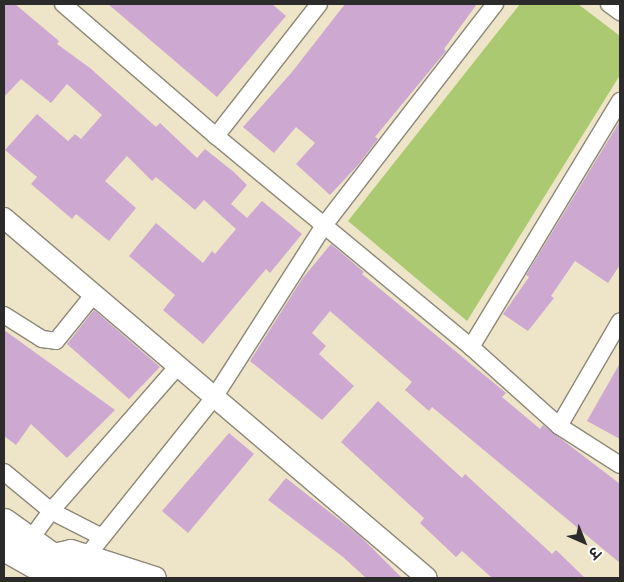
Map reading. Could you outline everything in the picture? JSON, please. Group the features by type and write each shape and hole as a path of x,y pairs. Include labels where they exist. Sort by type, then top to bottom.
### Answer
{"main road":[{"path":"4,521 30,540 55,567"},
{"path":"4,548 55,567 106,578"},
{"path":"55,567 71,551 155,578"}],"street":[{"path":"63,4 216,136 325,224 471,347 559,426 620,466"},
{"path":"87,556 215,396 325,224 495,4"},
{"path":"609,4 620,12"},
{"path":"216,136 316,5"},
{"path":"471,347 620,100"},
{"path":"4,218 428,578"},
{"path":"4,315 42,339 56,341 94,294"},
{"path":"559,426 620,321"},
{"path":"30,540 51,511 179,366"},
{"path":"4,472 51,511 102,537"}],"green space":[{"path":"520,4 578,4 620,36 620,75 467,321 348,221"}],"building":[{"path":"4,4 15,4 59,41 57,44 90,68 156,127 160,123 197,158 205,149 235,173 247,185 231,204 247,218 262,201 302,234 270,273 266,269 203,344 163,310 175,295 129,256 156,223 203,263 212,251 215,254 236,229 204,200 195,210 156,177 152,181 127,156 105,181 136,208 109,241 76,214 72,219 31,184 37,177 5,150 37,114 68,141 75,134 81,139 102,115 67,84 51,103 21,79 4,97"},
{"path":"108,4 272,4 286,16 217,97"},
{"path":"345,4 477,4 444,49 446,51 375,137 378,139 358,165 330,195 296,164 315,143 296,127 274,153 243,127 292,72"},
{"path":"620,121 620,265 608,283 575,261 551,296 554,298 528,331 503,314 529,277 526,275"},
{"path":"331,244 364,272 362,274 506,393 502,397 540,429 543,425 620,484 620,563 432,407 429,411 405,390 412,382 330,311 312,333 326,346 319,354 354,386 322,420 250,361 302,279"},
{"path":"94,310 160,367 129,399 67,344"},
{"path":"4,330 115,410 67,458 31,424 16,445 4,436"},
{"path":"620,363 620,439 587,421"},
{"path":"378,401 462,478 465,474 552,554 556,550 585,578 492,578 462,551 456,557 420,523 424,518 341,442"},
{"path":"229,433 254,454 188,533 162,511"},
{"path":"286,478 360,536 402,578 366,578 343,557 268,500"}]}
